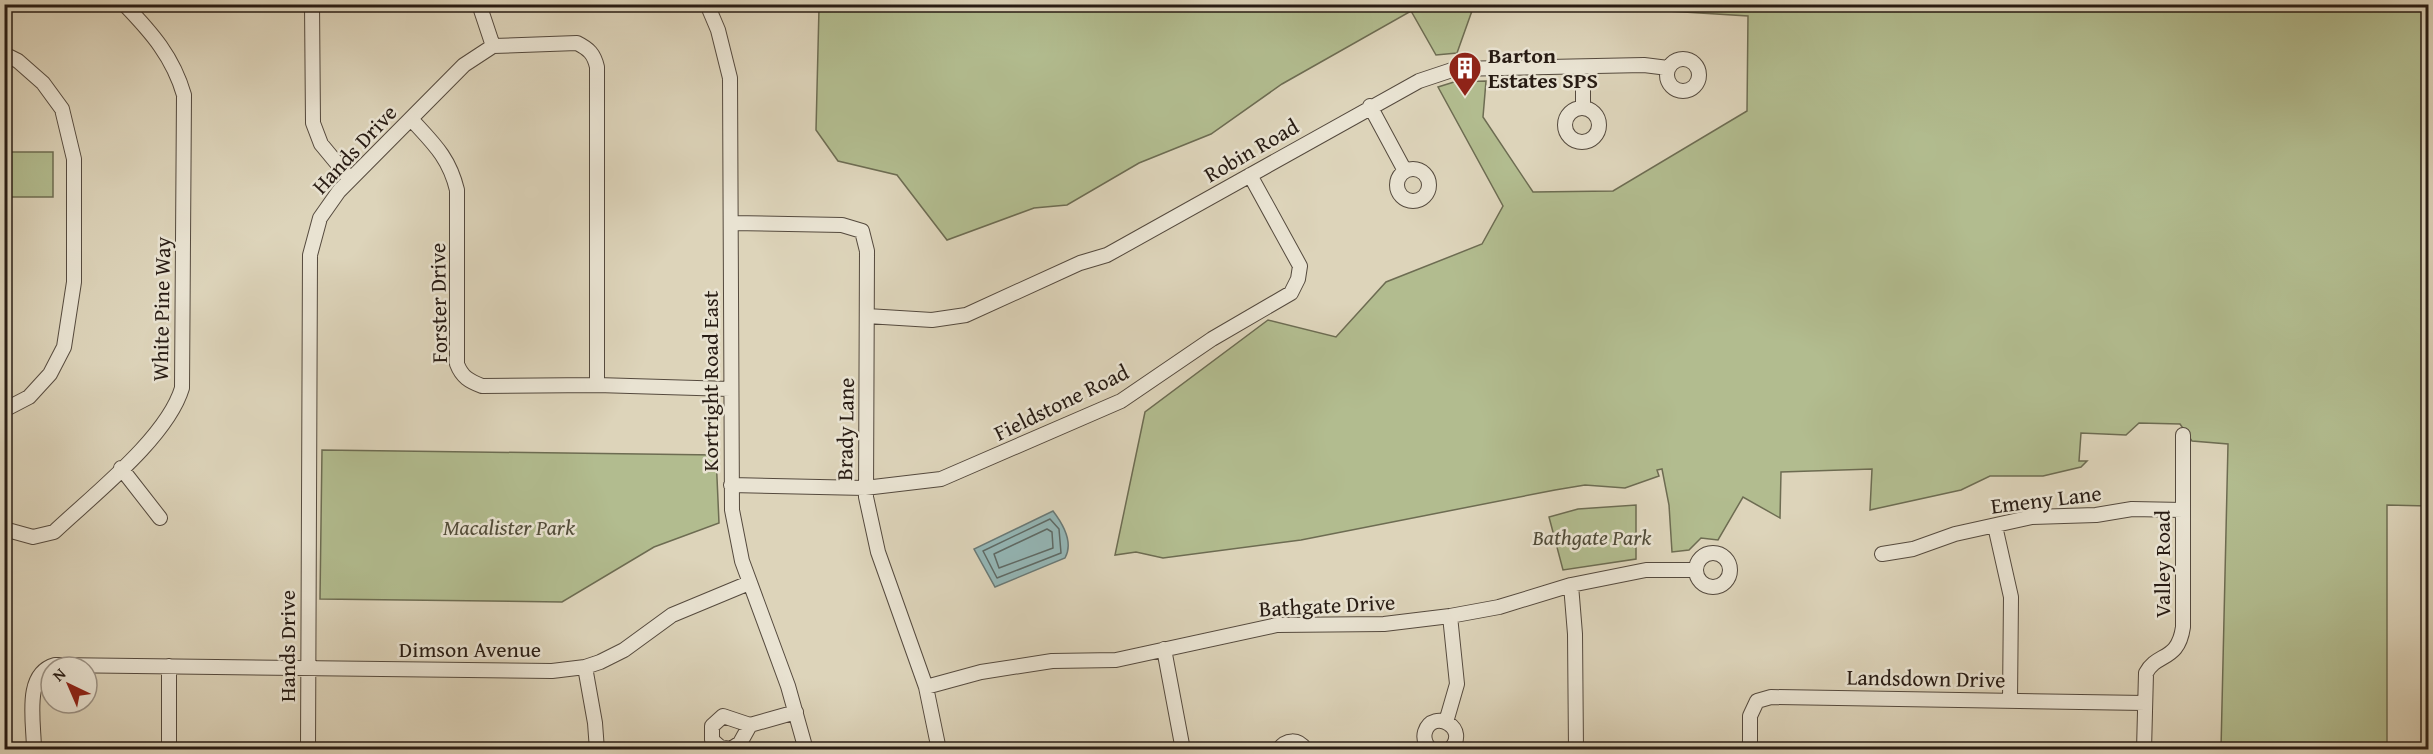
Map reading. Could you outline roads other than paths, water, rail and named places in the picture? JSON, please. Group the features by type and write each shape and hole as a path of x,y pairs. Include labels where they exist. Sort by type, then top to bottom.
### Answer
{"street":[{"name":"White Pine Way","path":"4,529 33,537 54,532 161,429 177,404 182,388 186,111 179,78 165,49 124,4"},
{"path":"312,4 313,123 324,149 350,179"},
{"path":"479,4 493,46 577,43 586,47 595,58 597,385"},
{"name":"Kortright Road East","path":"707,4 718,30 730,78 730,485 736,534 749,583 779,660 806,750"},
{"name":"Hands Drive","path":"308,750 310,255 320,218 350,179 464,65 493,46"},
{"path":"4,54 18,61 43,83 62,110 74,159 74,282 64,347 50,375 28,397 4,410"},
{"name":"Robin Road","path":"867,316 932,320 966,315 1080,263 1107,255 1370,106 1419,81 1455,69 1644,65 1668,68"},
{"path":"1583,68 1583,108"},
{"path":"1370,106 1405,171"},
{"name":"Forster Drive","path":"411,119 441,151 452,168 457,190 458,364 461,374 470,382 482,386 597,385 730,389"},
{"name":"Fieldstone Road","path":"730,485 865,488 940,479 1121,400 1212,339 1291,293 1298,279 1300,266 1250,175"},
{"name":"Brady Lane","path":"731,224 842,225 862,231 867,251 865,488 878,552 926,687 939,750"},
{"name":"Valley Road","path":"2145,750 2146,673 2150,667 2169,656 2181,639 2182,435"},
{"path":"121,468 160,518"},
{"name":"Emeny Lane","path":"1882,554 1913,549 1955,534 2049,516 2096,515 2132,509 2183,510"},
{"path":"1995,526 2012,597 2010,700"},
{"name":"Bathgate Drive","path":"926,687 981,672 1040,663 1116,660 1276,625 1384,624 1450,616 1499,607 1571,585 1646,570 1696,570"},
{"name":"Dimson Avenue","path":"34,750 34,684 42,670 55,665 552,671 585,667 624,650 661,622 684,609 749,583"},
{"path":"1571,585 1575,634 1576,750"},
{"path":"1446,722 1457,684 1450,616"},
{"path":"1164,649 1183,750"},
{"path":"169,666 169,750"},
{"path":"585,667 595,723 597,750"},
{"name":"Landsdown Drive","path":"1750,750 1750,716 1757,701 1765,698 2145,703"},
{"path":"750,726 796,712"},
{"path":"1431,750 1425,737 1428,727 1436,721 1446,722 1456,733 1455,744 1449,750"},
{"path":"1278,750 1283,744 1292,741 1302,744 1306,750"}],"water":[{"path":"1053,511 1064,527 1068,540 1065,558 995,587 974,549"}],"place":[{"name":"Barton Estates SPS","path":"1465,97"}],"park label":[{"name":"Macalister Park","path":"509,527"},
{"name":"Bathgate Park","path":"1592,537"}]}
